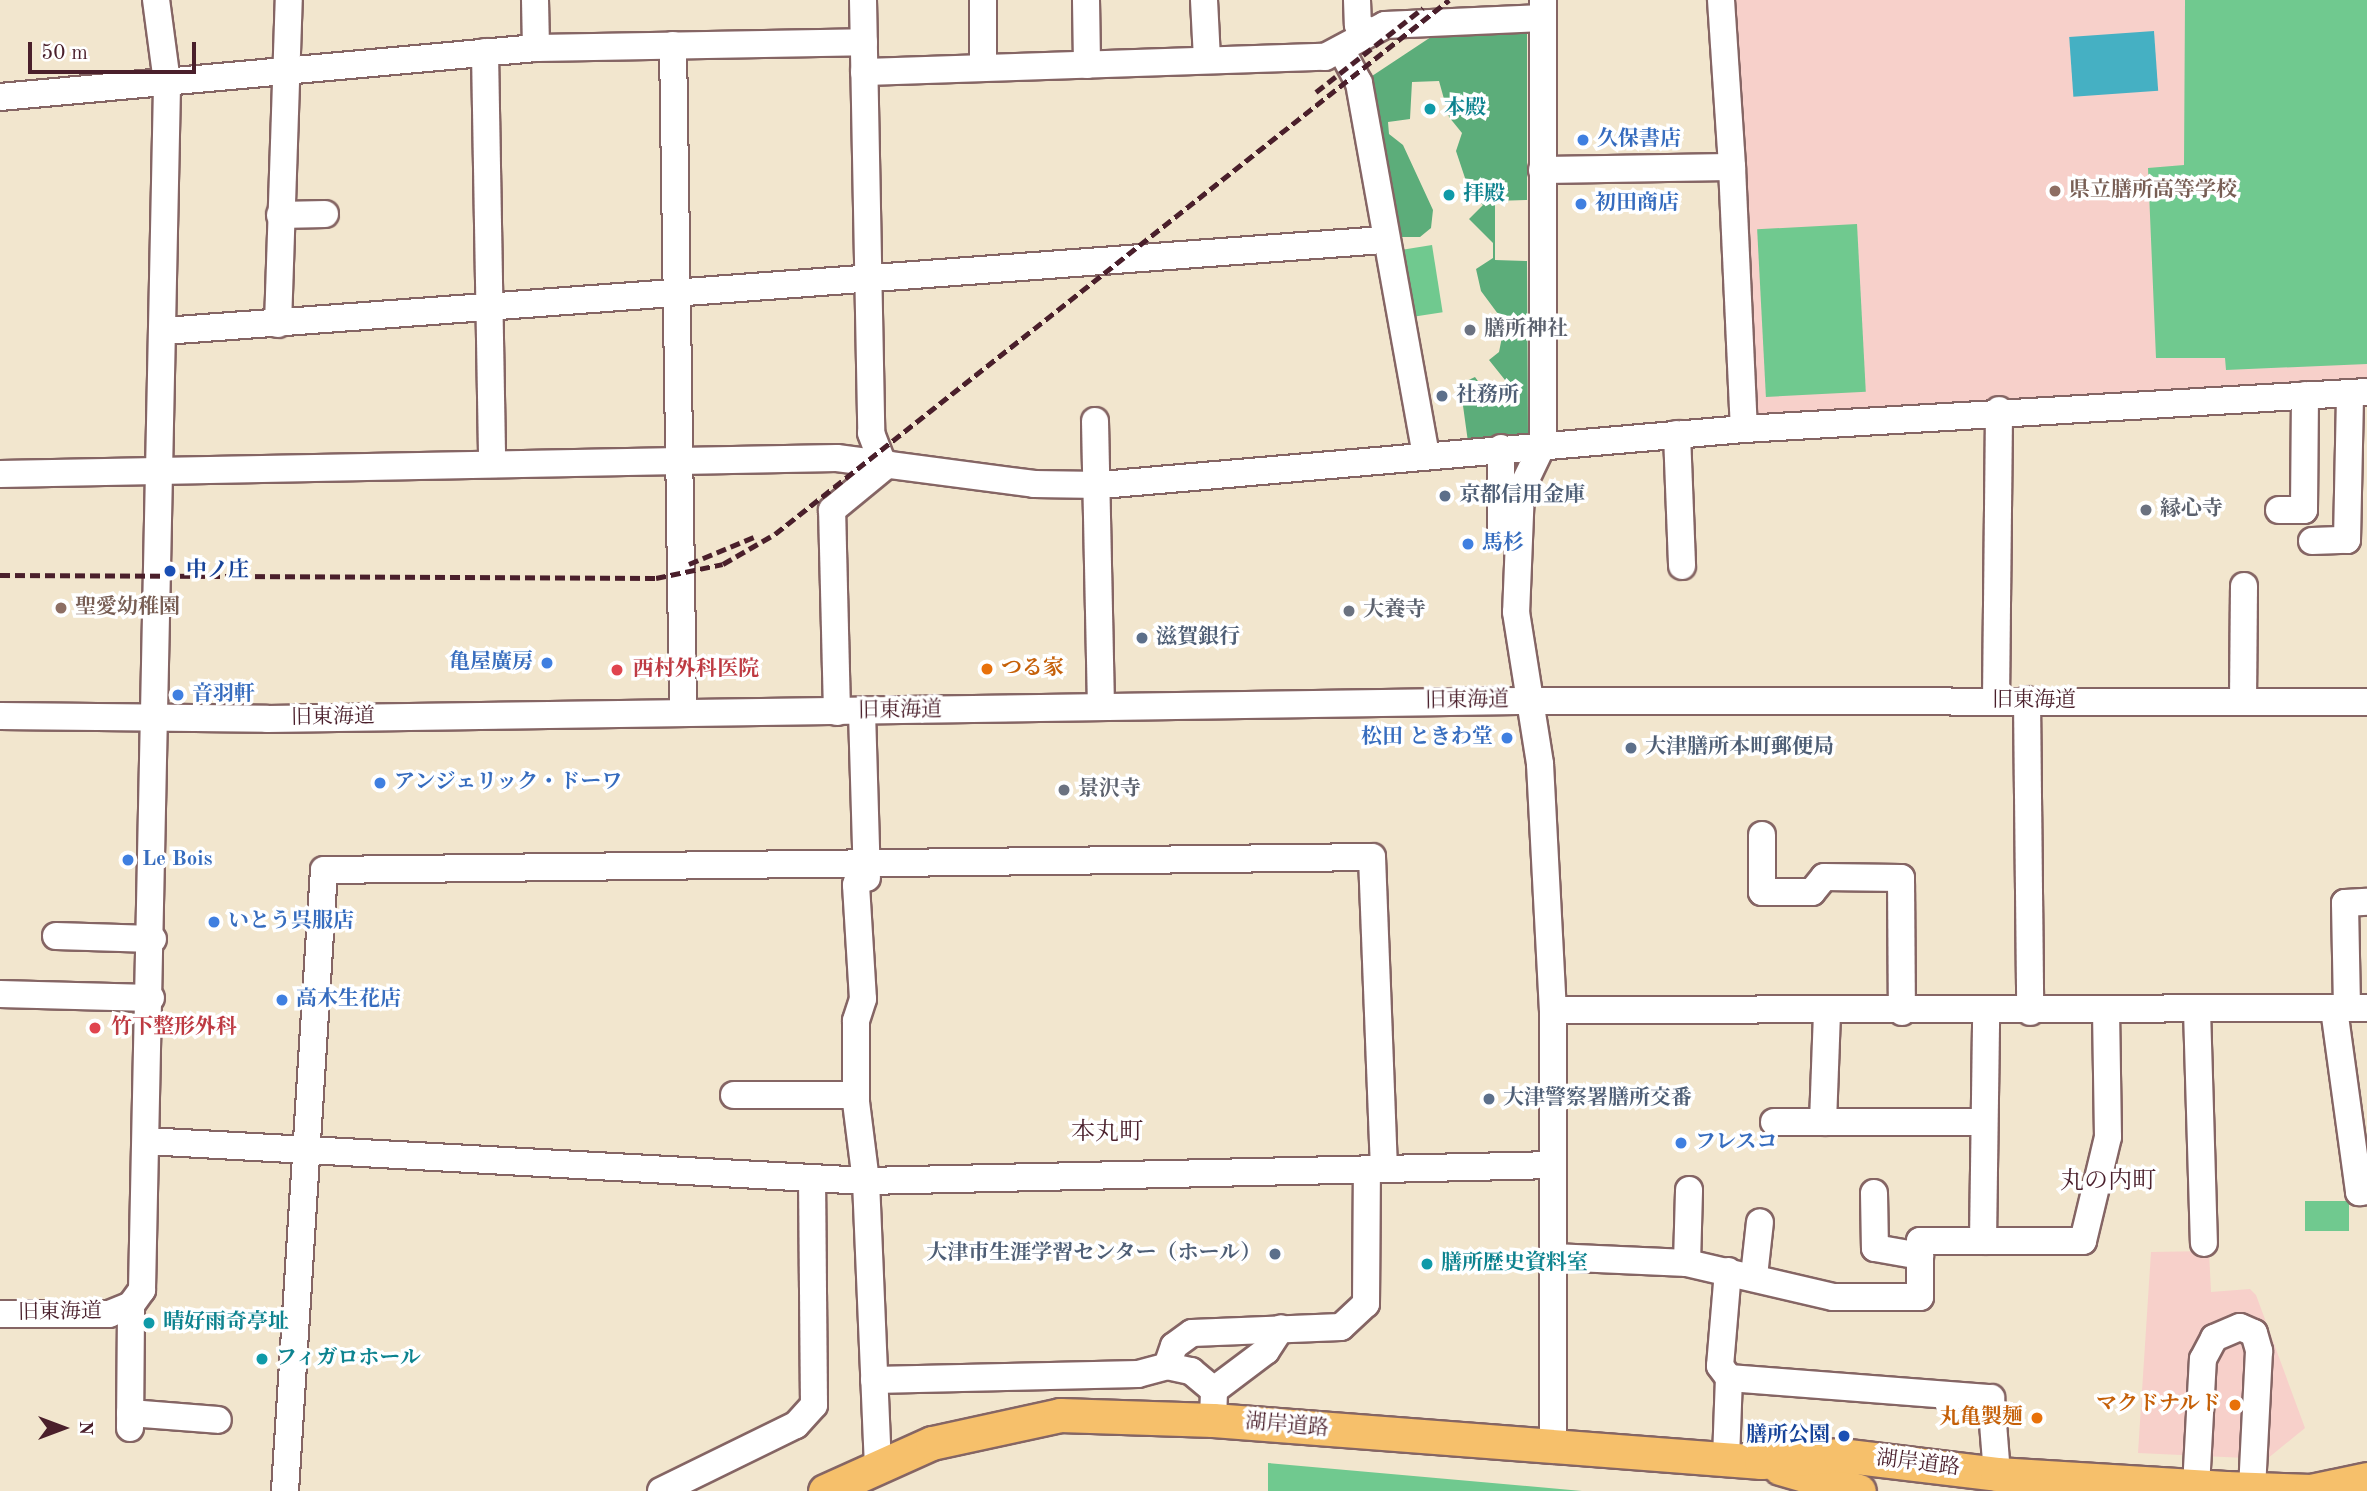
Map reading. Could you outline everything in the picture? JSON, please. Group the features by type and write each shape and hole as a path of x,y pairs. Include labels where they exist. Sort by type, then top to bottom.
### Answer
{"main road":[{"name":"湖岸道路","path":"825,1491 878,1466 983,1428 1060,1415 1213,1405 1553,1447 1761,1462 1840,1455 1997,1474 2196,1487 2312,1491 2367,1479"},
{"name":"湖岸道路","path":"1761,1462 1859,1491"}],"street":[{"path":"0,716 158,716 167,82 156,0"},
{"path":"278,324 280,215 289,69 289,0"},
{"path":"536,0 536,48"},
{"path":"863,0 872,433 885,464"},
{"path":"982,0 983,68"},
{"path":"1086,0 1087,65"},
{"path":"1205,0 1207,60"},
{"path":"1357,0 1358,25 1368,30 1543,9 1543,444 1519,503 1516,612 1540,764 1553,1010 1553,1447"},
{"path":"1721,0 1744,429"},
{"path":"864,72 1343,53 1368,30"},
{"path":"0,97 536,48 864,41"},
{"path":"673,45 682,460 683,713"},
{"path":"485,52 492,464"},
{"path":"1343,53 1359,83 1383,240 1426,455"},
{"path":"1542,170 1732,167"},
{"path":"280,215 325,214"},
{"path":"164,331 868,282 1383,240"},
{"path":"0,474 682,460 885,464 1034,484 1101,485 1543,444 1999,410 2358,392 2347,540 2312,541"},
{"path":"2279,510 2304,510 2305,395"},
{"path":"1996,701 1999,410"},
{"path":"1095,421 1101,485 1101,705"},
{"path":"1677,434 1682,566"},
{"path":"1501,448 1502,626 1522,657"},
{"path":"878,1466 866,1181 873,954 850,712 833,600 832,510 885,464"},
{"path":"2243,701 2244,586"},
{"name":"旧東海道","path":"0,1314 109,1314 131,1304 142,1290 158,716 850,712 1101,705 1530,701 2367,702"},
{"path":"2027,701 2030,1012"},
{"path":"1762,835 1762,892 1812,892 1824,877 1901,878 1902,1012"},
{"path":"285,1491 303,1146 324,870 1372,857 1376,1169 1366,1304 1360,1316 1341,1327 1192,1333 1174,1346 1167,1366"},
{"path":"863,862 856,885 863,999 856,1021 856,1095 866,1181"},
{"path":"2367,902 2345,902 2359,1192 2367,1191"},
{"path":"56,936 153,939"},
{"path":"0,994 151,998"},
{"path":"1553,1010 2030,1012 2349,1009"},
{"path":"2197,1010 2204,1243"},
{"path":"1553,1257 1688,1263 1754,1276 1833,1297 1920,1297 1920,1241 2083,1241 2108,1137 2106,1011"},
{"path":"1823,1122 1827,1012"},
{"path":"1983,1241 1986,1012"},
{"path":"734,1095 856,1095"},
{"path":"1774,1122 1984,1122"},
{"path":"146,1141 303,1146 866,1181 1553,1165"},
{"path":"661,1491 796,1425 814,1405 812,1178"},
{"path":"1688,1263 1689,1190"},
{"path":"1874,1193 1875,1248 1920,1256"},
{"path":"1754,1276 1760,1222"},
{"path":"1726,1459 1729,1378 1720,1366 1728,1271"},
{"path":"131,1304 130,1421 218,1420"},
{"path":"874,1380 1138,1374 1167,1366 1191,1371 1213,1405 1266,1351 1281,1328"},
{"path":"2196,1487 2203,1359 2225,1329 2254,1334 2252,1489"},
{"path":"1729,1378 1991,1398 1997,1474"}],"shaded area":[{"name":"県立膳所高等学校","path":"1731,0 2367,0 2367,382 1761,419 1755,412"},
{"path":"2209,1251 2211,1292 2250,1289 2256,1295 2305,1428 2267,1459 2138,1453 2151,1252"}],"green space":[{"path":"2185,0 2367,0 2367,364 2226,370 2225,358 2156,358 2148,168 2184,165"},
{"path":"1527,29 1527,200 1495,201 1495,260 1527,261 1528,436 1468,442 1460,384 1475,377 1488,395 1505,394 1505,380 1489,360 1499,352 1503,332 1520,328 1515,315 1501,318 1481,291 1476,269 1493,258 1493,243 1469,219 1483,205 1470,193 1456,151 1462,133 1449,117 1439,81 1412,82 1410,119 1388,122 1389,134 1403,145 1433,210 1431,228 1420,237 1396,237 1369,78 1437,33"},
{"path":"1857,224 1866,392 1766,397 1757,229"},
{"path":"1432,245 1443,312 1410,317 1399,250"},
{"path":"2305,1201 2349,1201 2349,1231 2305,1231"},
{"path":"1268,1463 1582,1491 1268,1491"}],"water":[{"path":"2154,31 2158,91 2073,97 2069,37"}],"railway":[{"path":"0,575 656,578 723,564 775,534 1449,0"},
{"path":"1316,92 1423,8"},
{"path":"689,564 754,537"}],"place":[{"name":"本殿","path":"1430,109"},
{"name":"久保書店","path":"1583,140"},
{"name":"県立膳所高等学校","path":"2055,191"},
{"name":"拝殿","path":"1449,195"},
{"name":"初田商店","path":"1581,204"},
{"name":"膳所神社","path":"1470,330"},
{"name":"社務所","path":"1442,396"},
{"name":"京都信用金庫","path":"1445,496"},
{"name":"縁心寺","path":"2146,510"},
{"name":"馬杉","path":"1468,544"},
{"name":"中ノ庄","path":"170,571"},
{"name":"聖愛幼稚園","path":"61,608"},
{"name":"大養寺","path":"1349,611"},
{"name":"滋賀銀行","path":"1142,638"},
{"name":"亀屋廣房","path":"547,663"},
{"name":"つる家","path":"987,669"},
{"name":"西村外科医院","path":"617,670"},
{"name":"音羽軒","path":"178,695"},
{"name":"松田 ときわ堂","path":"1507,738"},
{"name":"大津膳所本町郵便局","path":"1631,748"},
{"name":"アンジェリック・ドーワ","path":"380,783"},
{"name":"景沢寺","path":"1064,790"},
{"name":"Le Bois","path":"128,860"},
{"name":"いとう呉服店","path":"214,922"},
{"name":"高木生花店","path":"282,1000"},
{"name":"竹下整形外科","path":"95,1028"},
{"name":"大津警察署膳所交番","path":"1489,1099"},
{"name":"フレスコ","path":"1681,1143"},
{"name":"大津市生涯学習センター（ホール）","path":"1275,1254"},
{"name":"膳所歴史資料室","path":"1427,1264"},
{"name":"晴好雨奇亭址","path":"149,1323"},
{"name":"フィガロホール","path":"262,1359"},
{"name":"マクドナルド","path":"2235,1405"},
{"name":"丸亀製麺","path":"2037,1418"},
{"name":"膳所公園","path":"1844,1436"}],"district":[{"name":"本丸町","path":"1107,1134"},
{"name":"丸の内町","path":"2108,1183"}]}
